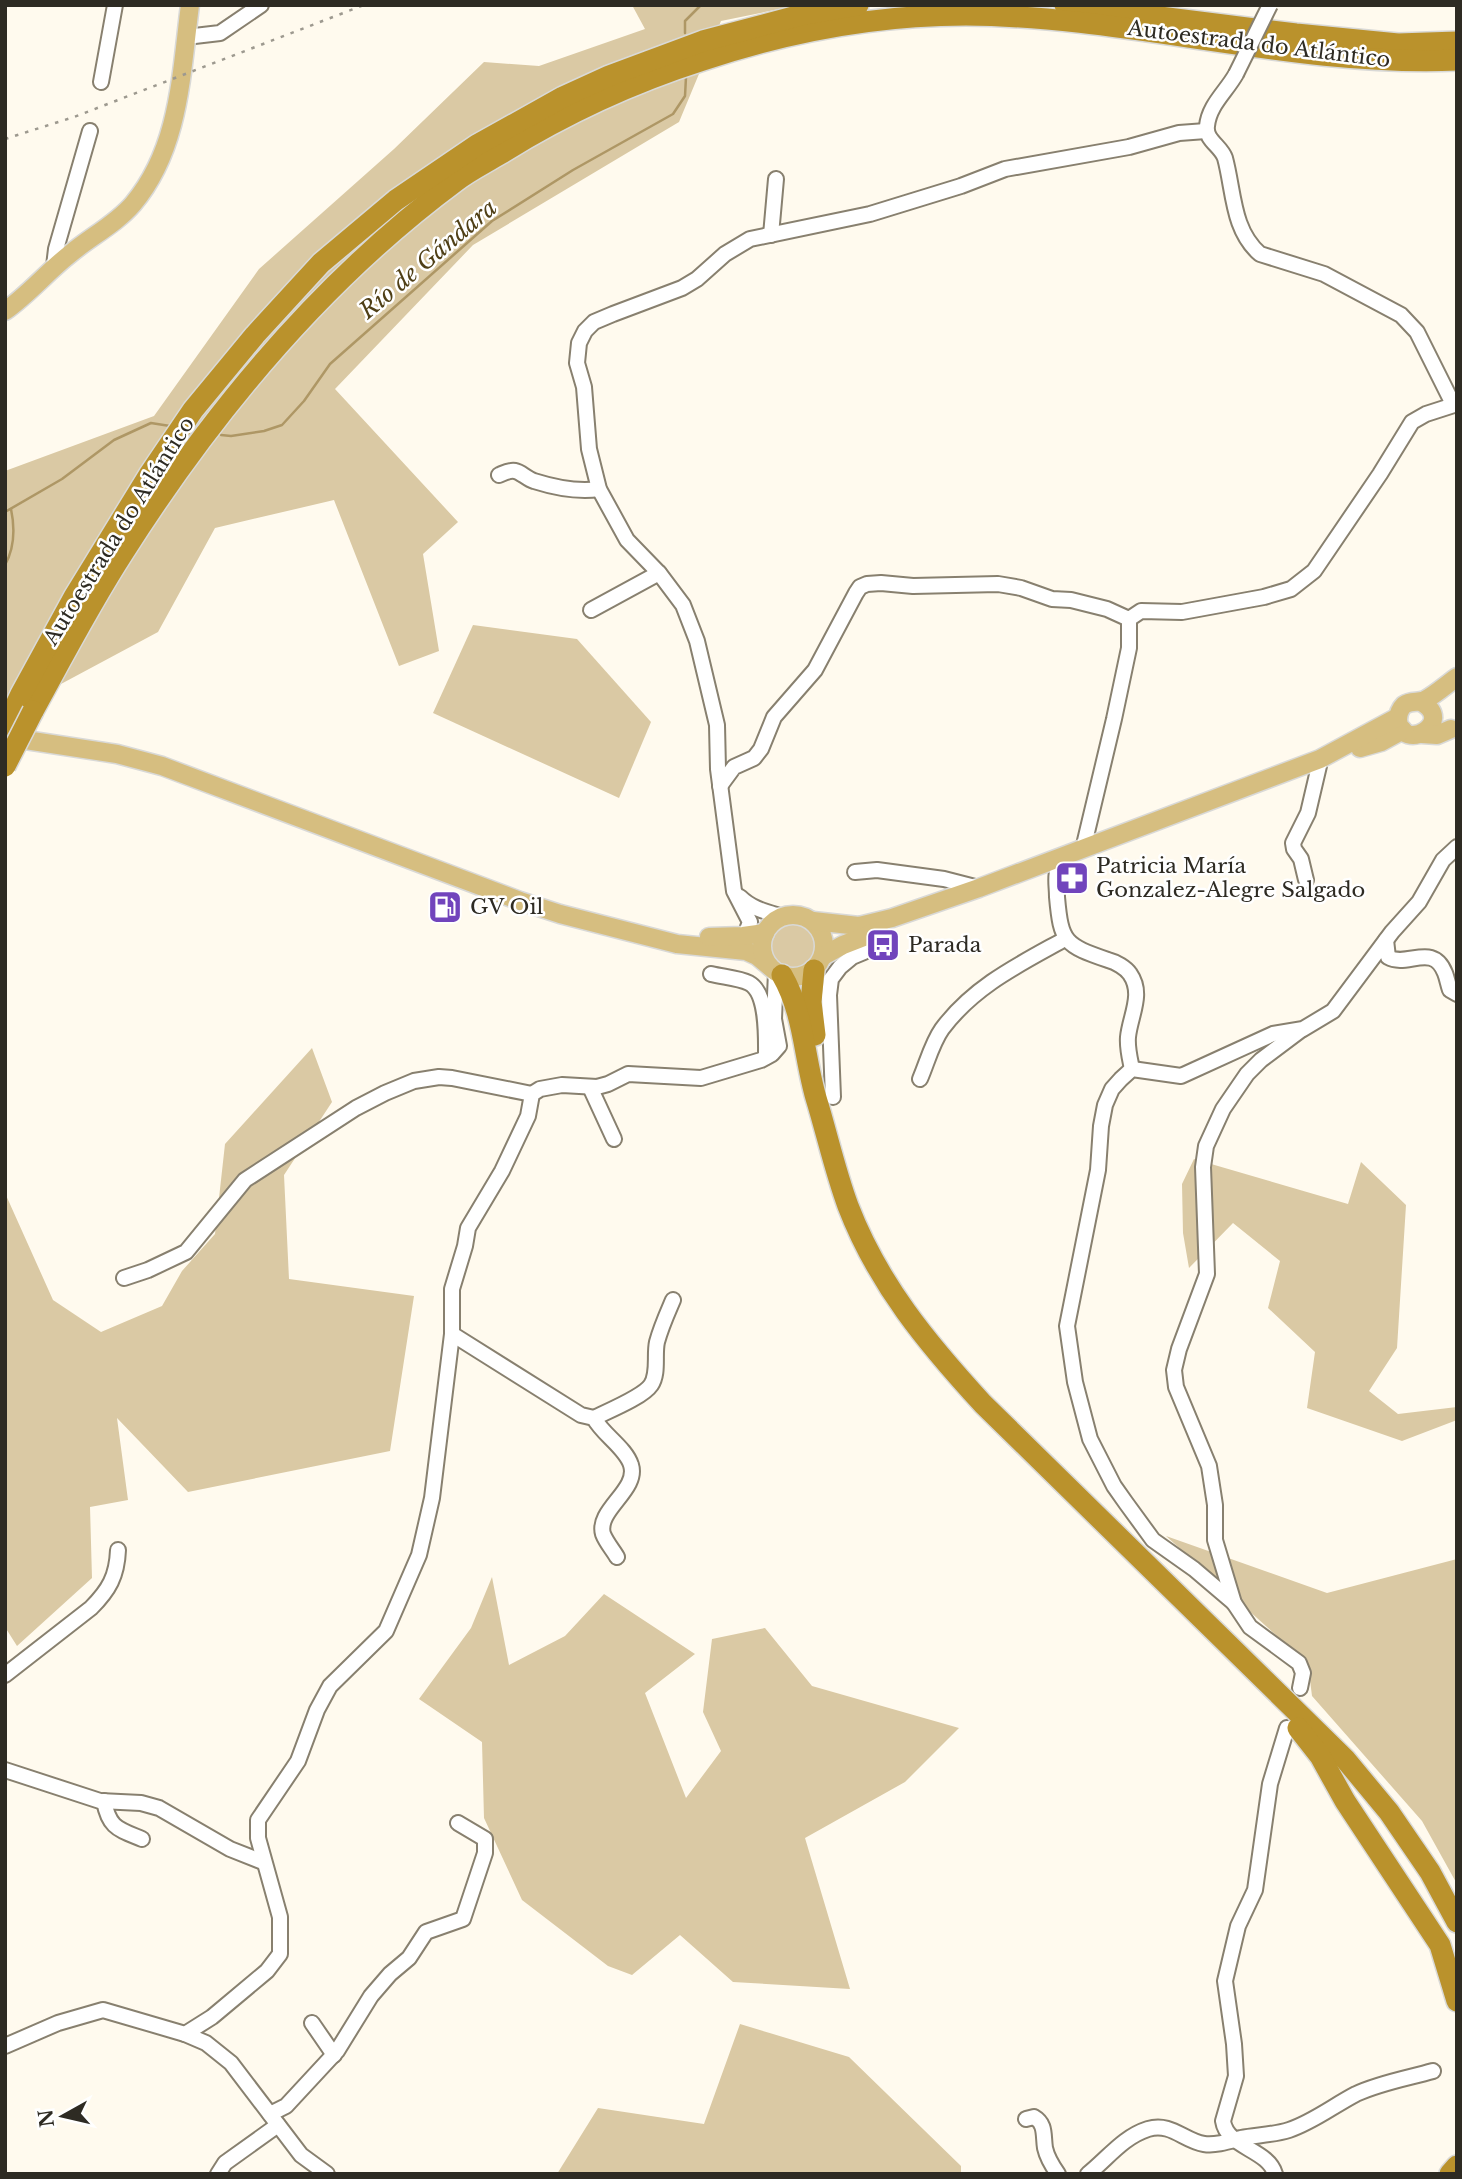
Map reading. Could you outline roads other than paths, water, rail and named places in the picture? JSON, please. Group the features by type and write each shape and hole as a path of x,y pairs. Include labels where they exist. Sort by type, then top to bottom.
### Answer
{"highway":[{"name":"Autoestrada do Atlántico","path":"5,766 27,703 74,597 149,475 193,410 255,335 321,264 396,200 477,145 564,97 609,76 703,41 801,15 858,5"},
{"name":"Autoestrada do Atlántico","path":"1065,5 1334,38 1398,44 1457,42"},
{"name":"Autoestrada do Atlántico","path":"5,727 27,703 123,552 174,478 231,402 281,342 329,291 381,241 458,179 537,131 603,97 656,75 748,45 826,29 903,18 962,15 1098,23 1331,57 1457,60"},
{"path":"818,963 811,1002 829,1141"},
{"path":"776,971 848,1206 867,1247 904,1312 939,1356 983,1404 1345,1759 1389,1812 1430,1872 1457,1922"},
{"path":"1162,1580 1190,1618 1311,1743 1345,1801 1440,1945 1457,2001"},
{"path":"1450,2174 1457,2166"}],"main road":[{"path":"5,311 29,293 54,266 126,211 146,187 165,150 171,131 178,101 190,5"},
{"path":"1454,727 1437,735 1426,716 1410,702 1399,712 1401,725 1412,735 1426,716 1457,677"},
{"path":"1426,716 1457,689"},
{"path":"640,934 743,936 766,931 783,916 798,915 813,921 859,926 892,918 979,888 1088,842 1320,759 1401,725"},
{"path":"5,737 117,754 162,766 520,901 677,944 746,951 776,971 795,977 843,945 1055,869 1381,742 1401,725"},
{"path":"813,921 822,934 825,949 818,963"},
{"path":"766,931 762,950 776,971"}],"street":[{"path":"101,82 115,5"},
{"path":"186,37 220,33 261,5"},
{"path":"1129,619 1141,611 1182,612 1264,597 1291,589 1314,571 1412,422 1426,414 1457,404 1450,398 1417,332 1401,315 1324,274 1260,254 1242,233 1224,154 1206,131 1211,110 1236,74 1270,5"},
{"path":"54,266 56,249 90,131"},
{"path":"743,936 750,922 734,891 720,786 717,725 697,641 682,605 659,573 628,540 599,489 589,449 584,387 577,363 579,343 584,331 594,322 612,314 682,288 697,279 725,254 750,239 870,214 961,186 1005,169 1129,147 1179,133 1206,131"},
{"path":"771,234 776,179"},
{"path":"499,475 510,470 535,481 573,489 599,489"},
{"path":"591,610 659,573"},
{"path":"720,786 734,767 754,758 761,749 774,717 816,670 856,593 860,587 867,584 940,586 998,583 1052,599 1071,600 1107,609 1129,619"},
{"path":"1088,842 1129,648 1129,619"},
{"path":"1306,880 1301,859 1293,843 1308,813 1319,766"},
{"path":"1234,1603 1215,1541 1209,1466 1176,1387 1174,1370 1207,1274 1203,1167 1209,1138 1223,1109 1247,1074 1303,1029 1334,1011 1419,902 1443,860 1457,847"},
{"path":"1055,869 1059,922 1065,939 1075,947 1116,962 1130,974 1137,998 1128,1039 1132,1069"},
{"path":"855,872 877,870 944,879 979,888"},
{"path":"944,879 951,883 952,890 948,899"},
{"path":"734,891 753,907 783,916"},
{"path":"745,910 753,913 766,931"},
{"path":"833,1097 829,995 831,979 846,962 864,952 876,932"},
{"path":"920,1079 943,1028 977,992 991,981 1065,939"},
{"path":"1387,940 1388,957 1391,960 1432,958 1445,972 1450,990 1457,993"},
{"path":"711,974 749,983 759,992 764,1012 766,1057"},
{"path":"124,1278 186,1252 245,1180 356,1108 414,1081 452,1078 532,1094 540,1089 562,1085 590,1087 608,1084 628,1074 702,1077 772,1055 779,1046 774,1019 785,1004"},
{"path":"1132,1069 1181,1076 1273,1034 1303,1029"},
{"path":"1132,1069 1112,1089 1105,1105 1098,1170 1067,1326 1075,1382 1090,1439 1114,1486 1153,1540 1194,1569 1234,1603 1251,1627 1299,1663 1303,1673 1300,1688"},
{"path":"590,1087 614,1139"},
{"path":"185,2034 212,2017 267,1971 280,1954 280,1917 263,1863 258,1820 298,1761 317,1710 330,1686 386,1631 419,1555 432,1497 452,1334 452,1289 468,1228 502,1171 528,1116 532,1094"},
{"path":"452,1334 581,1415 594,1418 626,1402 651,1385 656,1371 656,1345 673,1300"},
{"path":"594,1418 631,1465 632,1477 602,1524 603,1534 617,1558"},
{"path":"5,1675 102,1597 117,1568 118,1550"},
{"path":"1275,2174 1268,2162 1236,2140 1224,2128 1223,2121 1236,2077 1226,1982 1238,1926 1255,1890 1270,1784 1287,1728"},
{"path":"5,1770 73,1794 104,1801 141,1802 159,1808 230,1849 263,1863"},
{"path":"104,1801 107,1817 113,1826 142,1839"},
{"path":"218,2174 226,2163 274,2120 334,2054 371,1996 409,1958 426,1932 463,1919 485,1853 485,1839 458,1823"},
{"path":"5,2046 58,2024 103,2010 185,2034 206,2043 231,2063 301,2155 327,2174"},
{"path":"312,2023 334,2054"},
{"path":"1088,2174 1132,2136 1149,2129 1169,2128 1203,2144 1288,2130 1315,2119 1357,2094 1433,2071"},
{"path":"1026,2119 1034,2117 1040,2120 1044,2128 1047,2155 1058,2174"}],"waterway":[{"path":"685,33 685,21 701,5"},
{"name":"Río de Gándara","path":"221,435 264,431 282,425 304,401 330,364 492,221 573,170 673,114 685,96 686,77"},
{"name":"Río de Gándara","path":"5,512 62,479 114,440 151,423 170,426"},
{"path":"5,565 13,537 11,509"}],"railway":[{"path":"5,139 74,117 364,5"}],"place":[{"name":"Patricia María Gonzalez-Alegre Salgado","path":"1072,878"},
{"name":"GV Oil","path":"445,907"},
{"name":"Parada","path":"883,945"}]}
